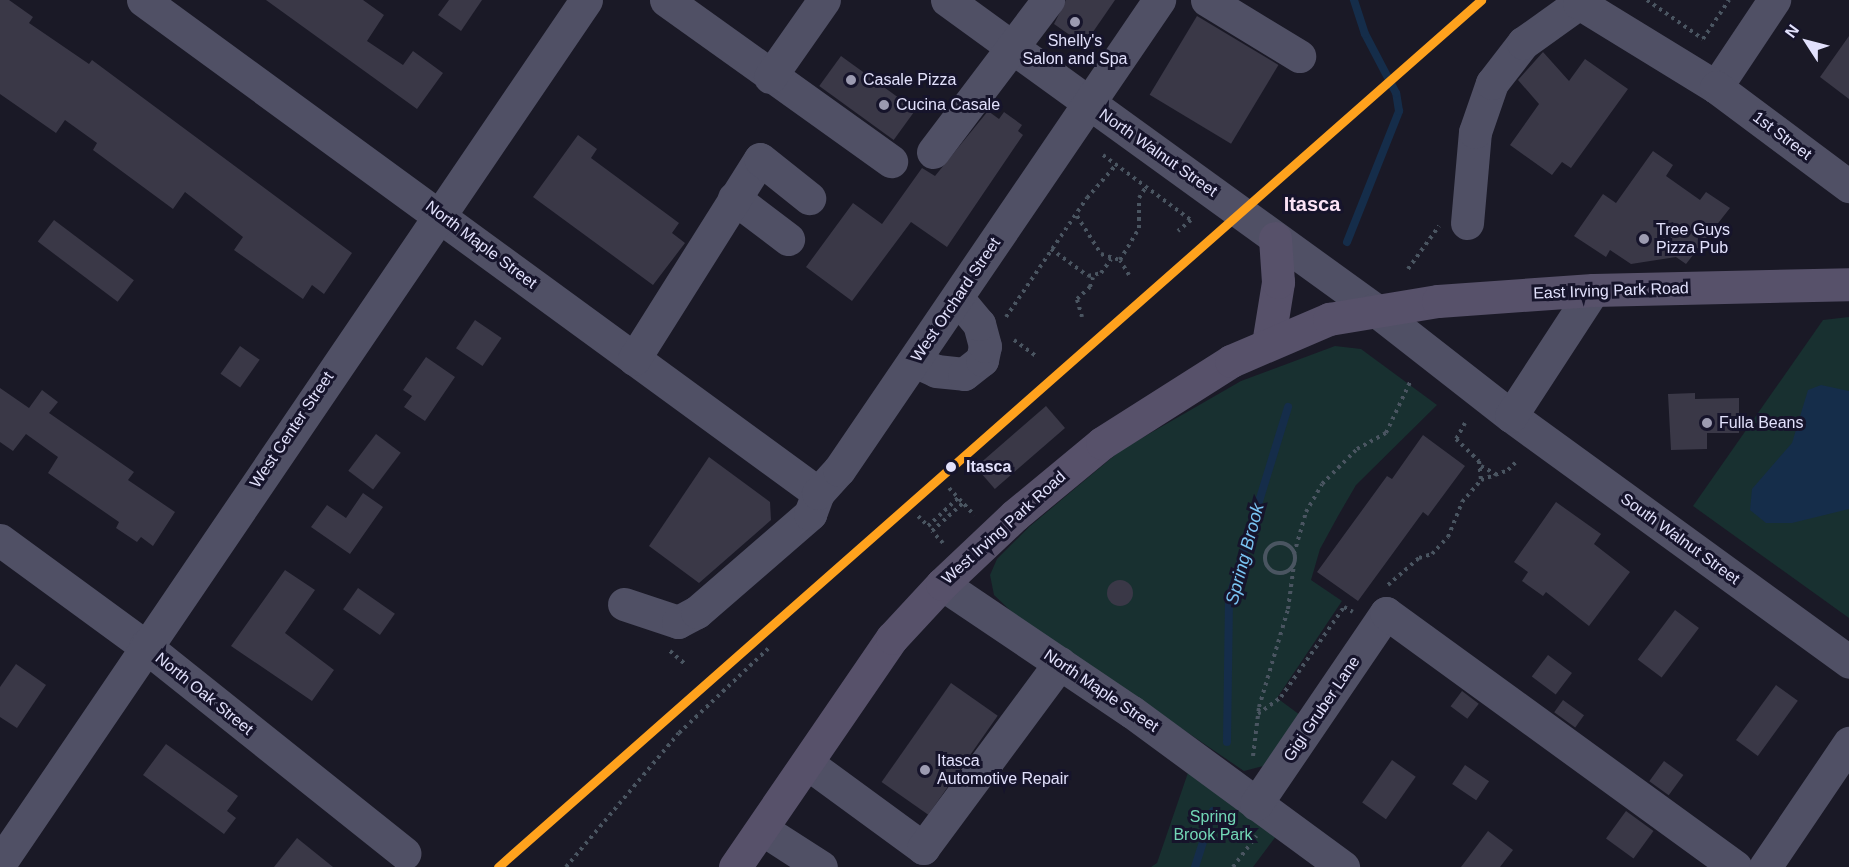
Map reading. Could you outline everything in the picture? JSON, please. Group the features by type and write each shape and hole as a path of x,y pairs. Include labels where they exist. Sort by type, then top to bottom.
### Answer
{"main road":[{"path":"1268,344 1278,282 1275,238"},
{"name":"East Irving Park Road","path":"1374,309 1593,290 1849,284"},
{"name":"West Irving Park Road","path":"735,867 892,638 942,584 1015,514 1102,443 1231,361 1329,319 1374,309"}],"street":[{"name":"North Maple Street","path":"143,0 818,493"},
{"name":"West Center Street","path":"0,863 145,646 586,0"},
{"path":"666,0 770,77 891,161"},
{"path":"770,77 824,0"},
{"name":"North Walnut Street","path":"947,0 1374,309 1511,416"},
{"path":"933,152 1048,0"},
{"name":"West Orchard Street","path":"624,604 678,622 697,612 810,514 818,493 839,470 1090,105 1159,0"},
{"path":"1207,0 1299,56"},
{"path":"1716,87 1774,0"},
{"name":"1st Street","path":"1455,223 1475,132 1492,83 1523,43 1579,3 1716,87 1849,186"},
{"path":"634,359 760,159 809,198"},
{"path":"734,198 788,239"},
{"path":"1511,416 1593,290"},
{"path":"914,361 936,371 964,374 982,360 985,346 979,324 957,298"},
{"name":"South Walnut Street","path":"1511,416 1849,662"},
{"name":"North Oak Street","path":"0,540 145,646 404,853"},
{"name":"North Maple Street","path":"942,584 1060,663 1257,819 1343,867"},
{"path":"1377,607 1735,867"},
{"name":"Gigi Gruber Lane","path":"1257,819 1377,607"},
{"path":"807,763 923,848 1060,663"},
{"path":"1765,867 1849,743"},
{"path":"762,829 821,867"}],"path":[{"path":"1647,0 1703,39 1729,0"},
{"path":"1103,155 1191,220 1178,231"},
{"path":"1007,326 1005,318 1014,303 1051,249 1116,165"},
{"path":"1120,260 1139,228 1139,198 1146,187"},
{"path":"1077,216 1101,254 1120,260"},
{"path":"1408,269 1455,223"},
{"path":"1051,249 1082,274 1093,277"},
{"path":"1082,317 1077,299 1090,287 1093,277 1111,259"},
{"path":"1120,260 1129,275"},
{"path":"1009,333 1037,357"},
{"path":"1254,762 1258,714 1288,609 1294,554 1306,512 1322,484 1357,449 1386,433 1411,380"},
{"path":"1465,423 1456,439 1481,466 1497,475"},
{"path":"1258,714 1281,697 1344,607 1377,607 1419,558 1432,554 1448,537 1462,502 1481,480 1497,475 1517,461"},
{"path":"1481,466 1481,480"},
{"path":"949,488 974,515"},
{"path":"918,516 928,526 958,498"},
{"path":"943,543 932,531 963,503"},
{"path":"1294,554 1288,545 1278,543 1268,548 1264,558 1267,567 1279,574 1294,564"},
{"path":"566,867 679,733 769,648"},
{"path":"1233,867 1257,819"}],"green space":[{"path":"1849,317 1849,618 1693,506 1823,320"},
{"path":"1335,346 1361,349 1437,405 1356,485 1320,549 1311,580 1342,601 1277,698 1300,715 1263,766 1244,771 1015,615 994,595 990,575 997,559 1029,527 1121,450 1241,381"},
{"name":"Spring Brook Park","path":"1192,761 1282,828 1253,867 1151,867 1157,863"}],"water":[{"path":"1821,385 1849,391 1849,509 1792,523 1766,523 1750,510 1752,489 1792,443 1808,390"}],"building":[{"path":"0,0 9,0 33,17 29,23 89,64 92,60 352,253 324,294 312,285 303,299 234,250 243,237 185,192 173,209 93,150 97,143 65,120 56,133 0,94"},
{"path":"266,0 363,0 384,15 367,41 403,65 413,51 443,73 417,109"},
{"path":"449,0 482,0 461,31 438,15"},
{"path":"1066,0 1115,0 1084,45 1054,24"},
{"path":"1197,16 1278,65 1231,144 1150,95"},
{"path":"1849,36 1849,99 1820,77"},
{"path":"1543,52 1569,81 1585,59 1628,89 1571,168 1562,162 1552,175 1510,145 1539,104 1518,80"},
{"path":"841,56 915,110 894,140 819,86"},
{"path":"988,111 999,119 1004,112 1022,125 1018,131 1023,135 947,247 911,222 852,301 806,267 853,203 882,224 922,168 935,176"},
{"path":"578,135 597,149 591,158 679,223 672,233 685,243 653,285 533,197"},
{"path":"1653,151 1673,165 1666,176 1700,200 1706,192 1730,208 1686,264 1676,257 1631,264 1610,250 1606,257 1574,236 1603,194 1616,203"},
{"path":"54,220 134,280 118,302 38,242"},
{"path":"475,320 502,338 483,366 456,348"},
{"path":"240,346 260,360 240,388 220,374"},
{"path":"426,357 455,377 425,421 404,407 412,396 403,390"},
{"path":"0,388 29,408 42,390 58,402 49,413 134,472 128,480 175,512 153,546 141,537 137,542 116,528 119,522 48,473 58,457 26,434 13,451 0,442"},
{"name":"Fulla Beans","path":"1695,393 1695,399 1739,398 1739,433 1707,433 1707,449 1671,450 1668,394"},
{"name":"Itasca","path":"1046,406 1065,428 995,489 976,467"},
{"path":"376,434 401,453 373,489 348,471"},
{"path":"1423,435 1465,466 1428,516 1423,512 1358,601 1317,572 1387,476 1392,479"},
{"path":"709,457 770,502 771,520 699,583 649,546"},
{"path":"363,493 383,507 350,554 311,527 327,505 346,518"},
{"path":"1556,502 1601,534 1594,544 1630,572 1589,626 1546,592 1543,596 1522,581 1528,572 1514,562"},
{"path":"285,570 315,590 285,633 334,670 312,701 231,646"},
{"path":"1120,580 1129,584 1133,593 1129,602 1120,606 1111,602 1107,593 1111,584"},
{"path":"358,588 395,614 380,635 343,609"},
{"path":"1675,610 1699,628 1662,678 1638,660"},
{"path":"1548,655 1572,673 1556,695 1532,677"},
{"path":"16,664 46,685 17,728 0,717 0,687"},
{"path":"951,683 998,716 928,815 882,782"},
{"path":"1776,685 1798,701 1758,756 1736,740"},
{"path":"1462,691 1479,704 1467,719 1451,706"},
{"path":"1563,700 1584,715 1575,727 1554,712"},
{"path":"166,744 238,796 227,811 236,818 224,834 143,775"},
{"path":"1392,760 1416,777 1386,819 1362,803"},
{"path":"1664,761 1683,775 1669,795 1649,781"},
{"path":"1465,765 1489,781 1476,800 1452,784"},
{"path":"1626,811 1654,831 1634,858 1606,839"},
{"path":"1488,831 1513,850 1500,867 1461,867"},
{"path":"297,838 333,867 274,867"}],"waterway":[{"name":"Spring Brook","path":"1347,242 1399,111 1396,93 1365,34 1354,0"},
{"name":"Spring Brook","path":"1227,742 1229,599 1288,407"},
{"name":"Spring Brook","path":"1195,867 1213,811"}],"transit line":[{"path":"498,867 1481,0"}],"place":[{"name":"Shelly's Salon and Spa","path":"1075,22"},
{"name":"Casale Pizza","path":"851,80"},
{"name":"Cucina Casale","path":"884,105"},
{"name":"Tree Guys Pizza Pub","path":"1644,239"},
{"name":"Fulla Beans","path":"1707,423"},
{"name":"Itasca","path":"951,467"},
{"name":"Itasca Automotive Repair","path":"925,770"}],"district":[{"name":"Itasca","path":"1312,204"}]}
